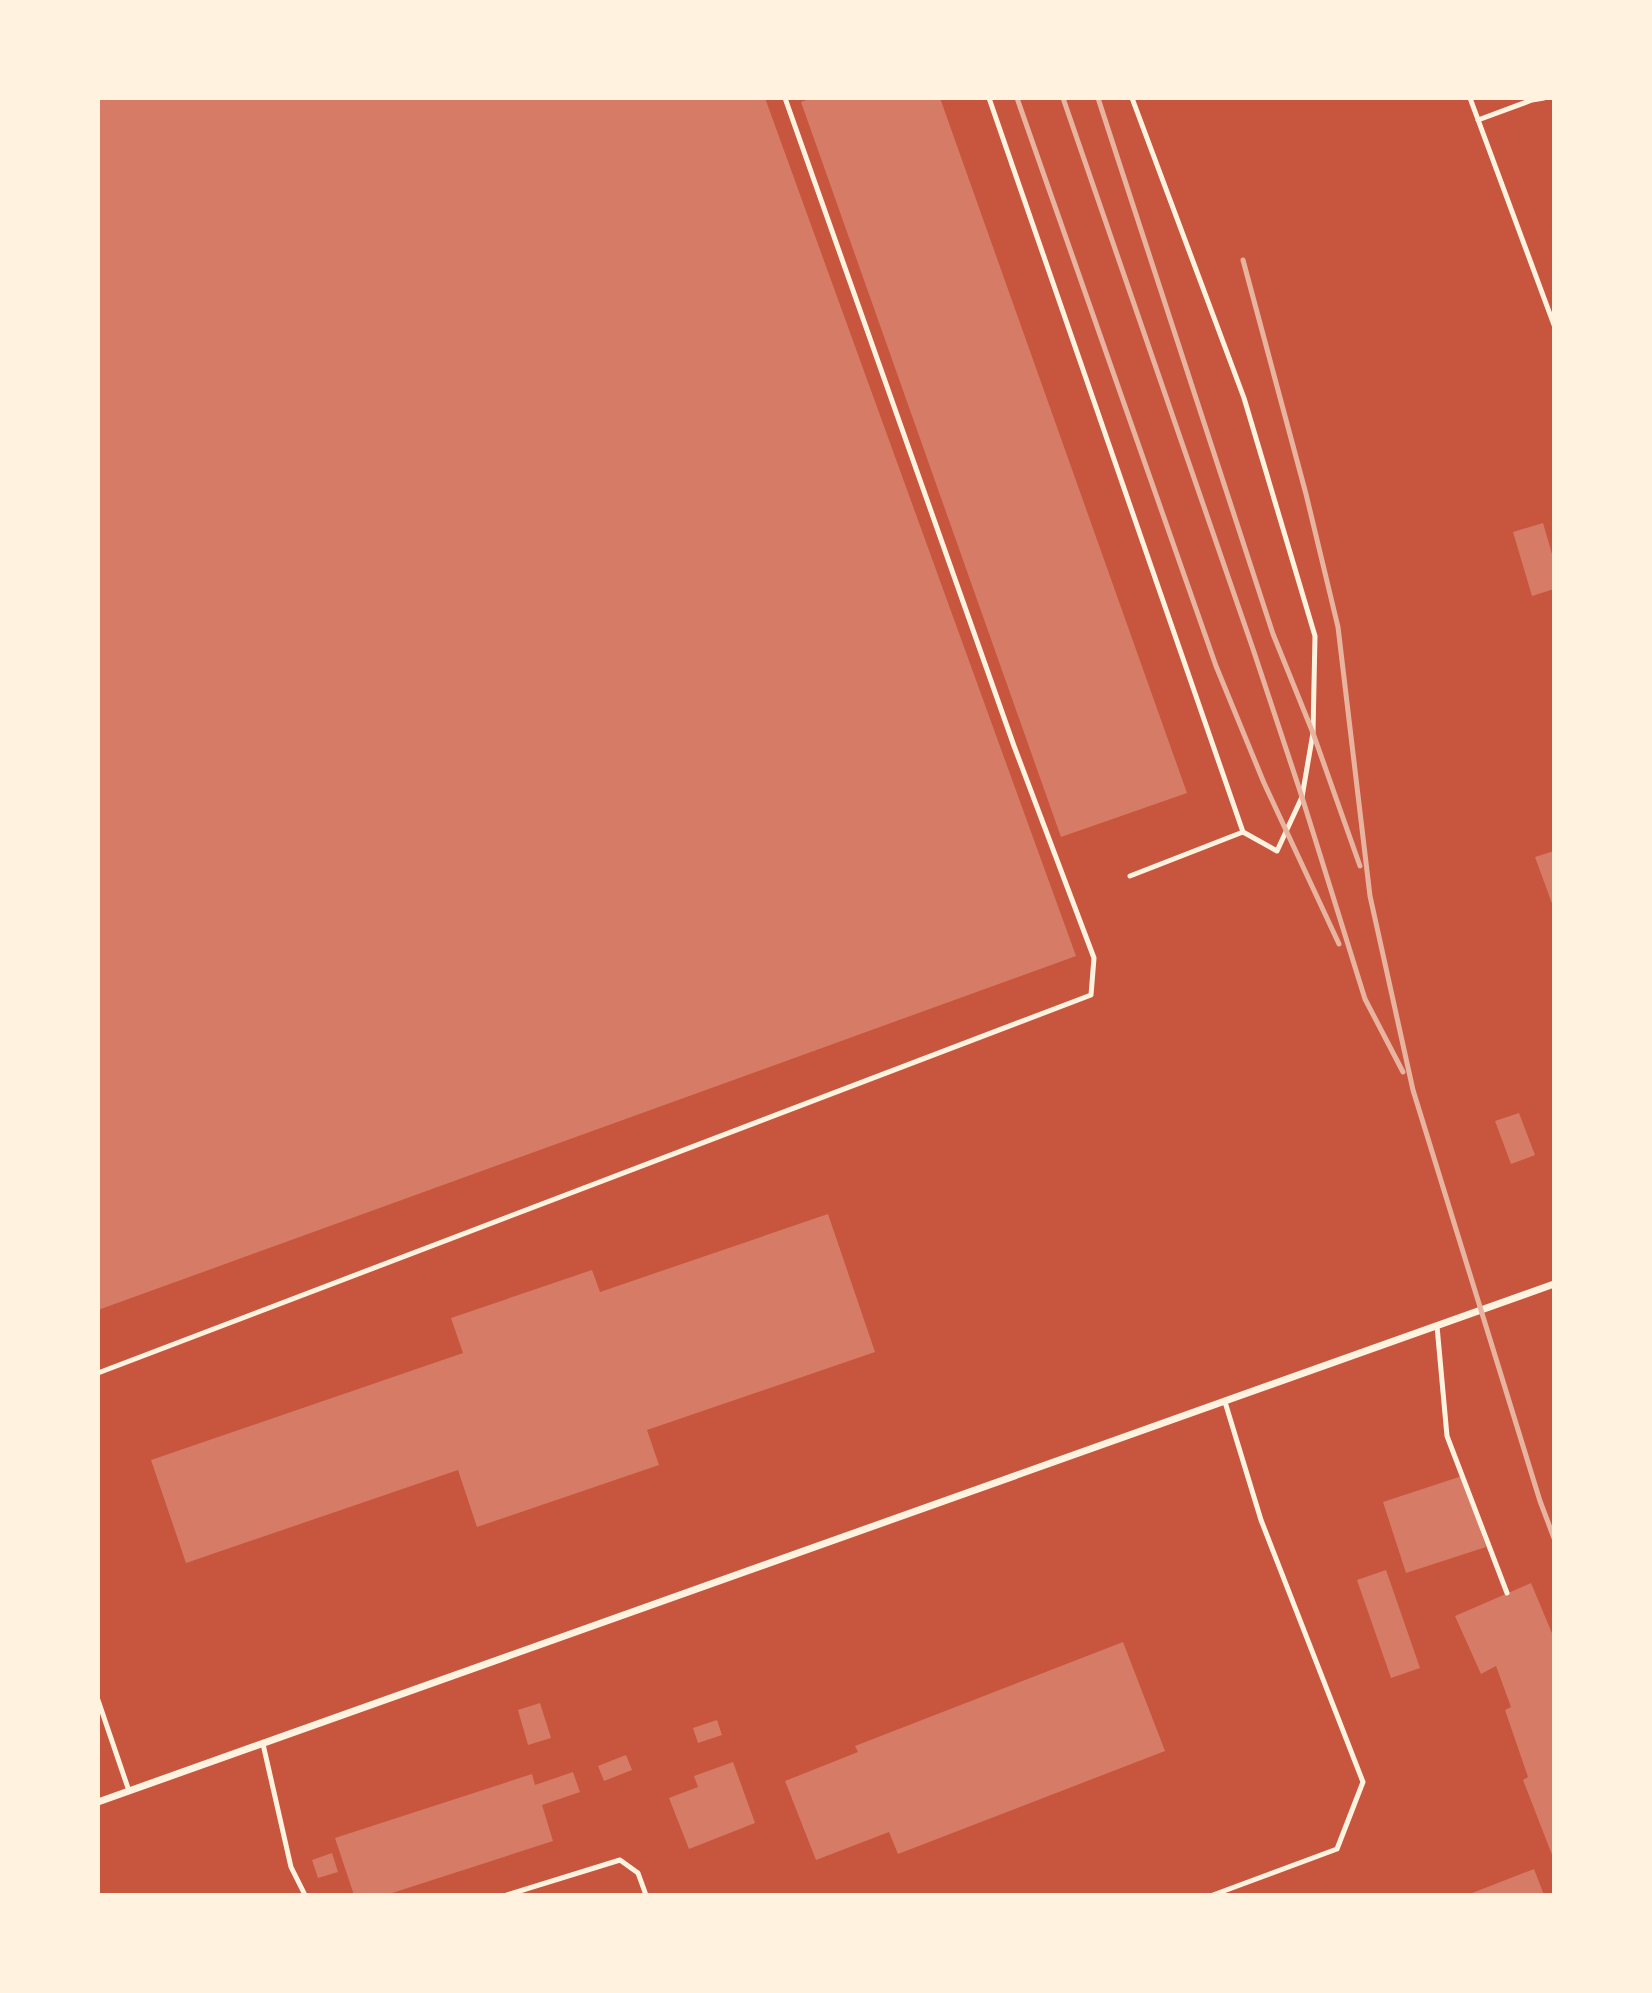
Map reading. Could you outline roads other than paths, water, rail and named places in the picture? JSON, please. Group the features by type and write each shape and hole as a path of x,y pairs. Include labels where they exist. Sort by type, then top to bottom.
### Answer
{"street":[{"path":"98,1802 1554,1284"}],"lane":[{"path":"98,1373 1091,995 1094,958 1014,746 785,98"},
{"path":"989,98 1244,832 1277,852 1302,797 1313,733 1315,636 1244,398 1132,98"},
{"path":"1470,98 1554,325"},
{"path":"1478,120 1544,98"},
{"path":"1130,876 1244,832"},
{"path":"1437,1326 1447,1436 1507,1593"},
{"path":"1213,1895 1337,1849 1363,1782 1261,1520 1225,1402"},
{"path":"98,1700 129,1791"},
{"path":"263,1744 291,1867 305,1895"},
{"path":"507,1895 620,1860 638,1873 646,1895"}],"railway":[{"path":"1017,98 1216,666 1264,783 1339,944"},
{"path":"1063,98 1253,649 1365,999 1403,1072"},
{"path":"1098,98 1273,634 1313,733 1360,866"},
{"path":"1243,260 1306,494 1338,627 1370,896 1413,1090 1540,1501 1554,1538"}]}
